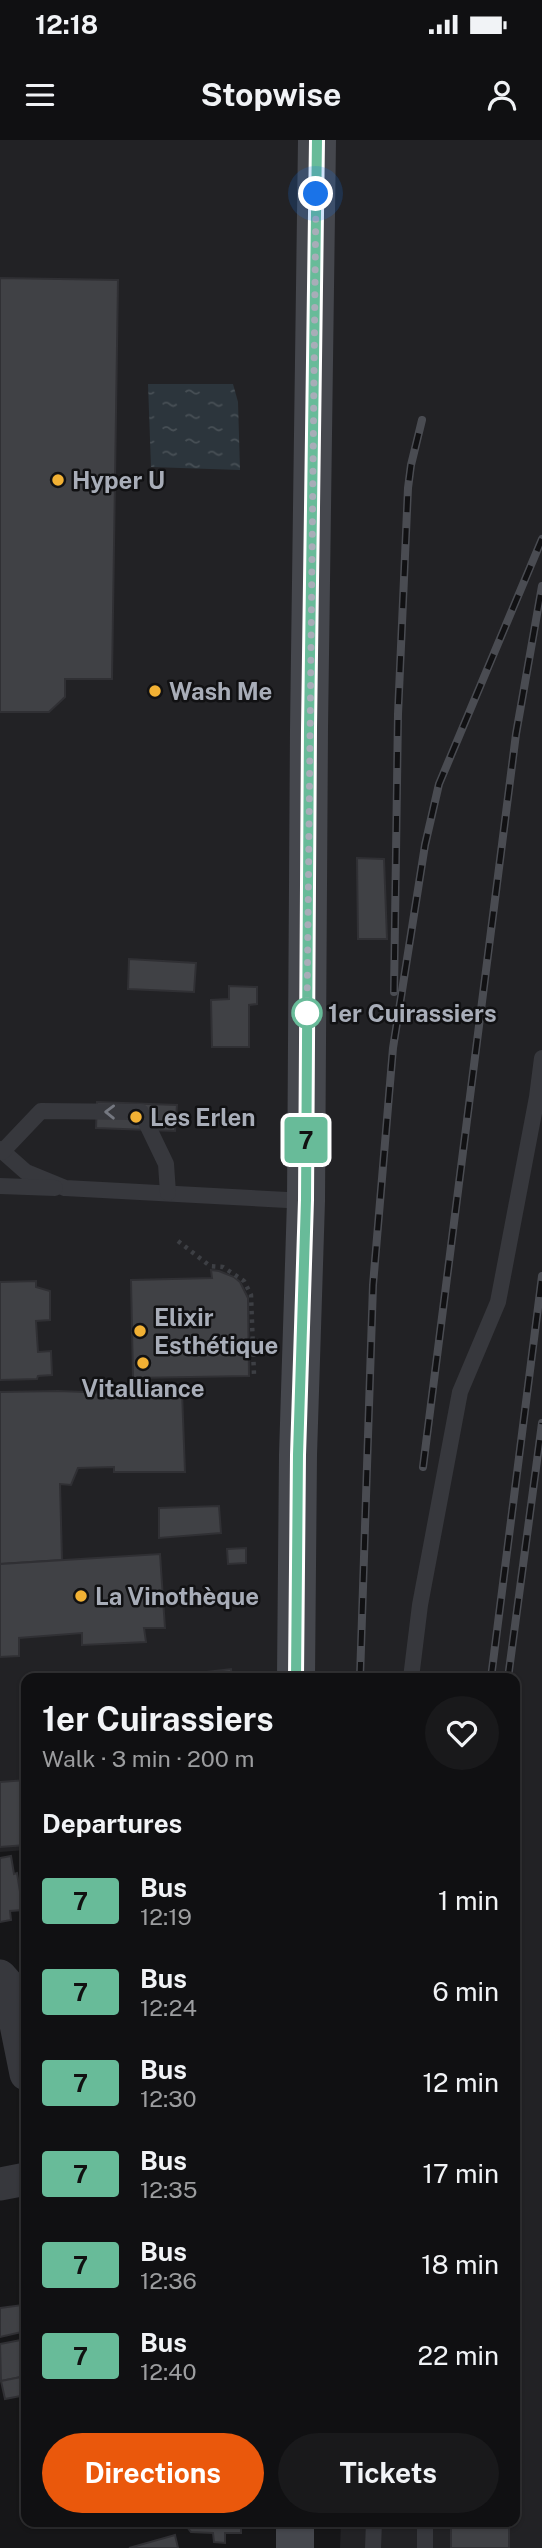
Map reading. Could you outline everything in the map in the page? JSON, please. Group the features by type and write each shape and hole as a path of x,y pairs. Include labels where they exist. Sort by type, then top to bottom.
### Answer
{"main road":[{"path":"296,1673 298,1455 306,1200 317,140"},
{"path":"295,2527 295,2548"}],"street":[{"path":"0,1976 8,1985 21,2049"},
{"path":"0,2184 21,2180"}],"lane":[{"path":"412,1673 420,1605 460,1392 498,1302 542,1058"},
{"path":"65,1188 26,1172 1,1150 41,1111 141,1112 166,1164 168,1193"},
{"path":"0,1186 306,1200"},
{"path":"373,2548 374,2527"},
{"path":"425,2527 425,2548"}],"path":[{"path":"178,1241 210,1266 223,1267 244,1281 251,1295 254,1375"}],"shaded area":[{"path":"0,140 542,140 542,2548 340,2548 341,2527 520,2527 520,1673 21,1673 21,1850 0,1852"}],"water":[{"path":"148,384 233,384 238,402 240,470 151,467"}],"building":[{"name":"Hyper U","path":"0,278 118,280 112,679 65,679 65,697 49,712 0,712"},
{"path":"357,858 384,859 387,939 358,939"},
{"path":"129,959 196,963 194,992 128,989"},
{"path":"229,986 257,987 257,1004 249,1005 249,1047 212,1047 211,1000 229,999"},
{"name":"Les Erlen","path":"97,1102 177,1105 175,1131 96,1128"},
{"path":"211,1270 234,1277 240,1282 248,1298 249,1376 133,1378 131,1280 212,1278"},
{"path":"36,1281 36,1287 50,1291 50,1320 36,1321 38,1352 51,1351 52,1375 38,1376 37,1379 0,1380 0,1282"},
{"path":"182,1391 185,1472 114,1472 114,1467 78,1468 71,1485 60,1484 62,1560 0,1564 0,1392"},
{"path":"219,1506 221,1533 159,1538 159,1508"},
{"path":"246,1548 246,1563 228,1564 227,1549"},
{"name":"La Vinothèque","path":"160,1554 165,1628 144,1628 146,1642 82,1645 82,1633 19,1638 19,1656 0,1657 0,1564"},
{"path":"231,1669 231,1673 197,1673"},
{"path":"21,1780 21,1845 0,1847 0,1782"},
{"path":"11,1856 14,1874 17,1873 21,1910 10,1911 11,1920 0,1922 0,1858"},
{"path":"21,2305 21,2332 0,2337 0,2308"},
{"path":"21,2340 21,2377 1,2381 0,2344"},
{"path":"21,2377 21,2396 5,2399 1,2381"},
{"path":"187,2527 241,2527 241,2533 225,2533 225,2543 214,2542 213,2533 191,2532"},
{"path":"451,2527 509,2527 509,2548 451,2548"},
{"path":"175,2535 178,2548 129,2548"}],"railway":[{"path":"394,992 398,714 408,488 422,420"},
{"path":"360,1673 373,1285 393,1048 425,845 439,784 542,539"},
{"path":"423,1467 516,734 542,586"},
{"path":"492,1673 542,1276"},
{"path":"509,1673 542,1423"}],"bus line":[{"name":"7","path":"296,1673 298,1455 306,1200 317,140"}],"place":[{"name":"Hyper U","path":"58,480"},
{"name":"Wash Me","path":"155,691"},
{"name":"1er Cuirassiers","path":"307,1013"},
{"name":"Les Erlen","path":"136,1117"},
{"name":"Elixir Esthétique","path":"140,1331"},
{"name":"Vitalliance","path":"143,1363"},
{"name":"La Vinothèque","path":"81,1596"}],"route":[{"path":"307,1013 316,194"}]}
